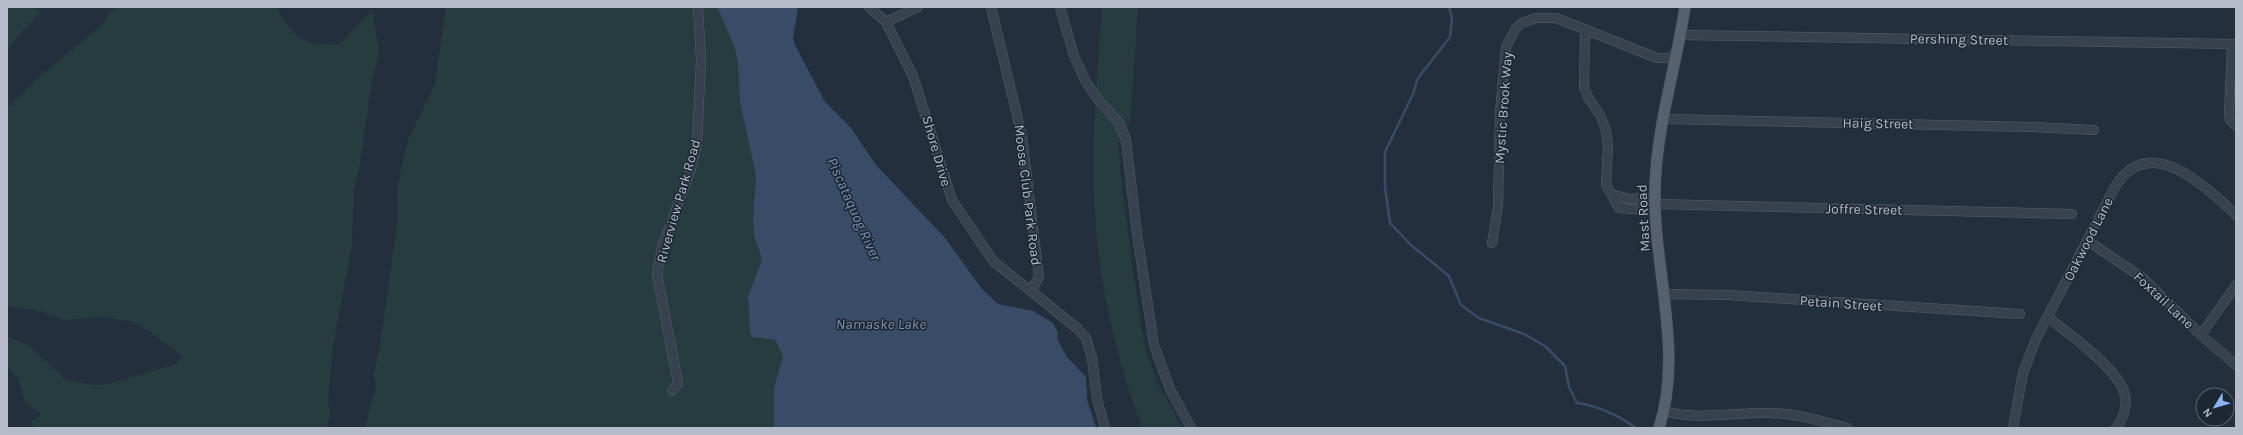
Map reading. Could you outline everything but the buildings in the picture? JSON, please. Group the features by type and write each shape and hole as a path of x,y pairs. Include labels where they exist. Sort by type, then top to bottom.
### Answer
{"main road":[{"name":"Mast Road","path":"1659,428 1664,411 1669,360 1655,204 1656,164 1663,119 1681,35 1685,7"}],"street":[{"name":"Riverview Park Road","path":"672,391 678,383 657,274 662,247 691,170 697,143 701,47 698,7"},
{"path":"869,7 886,22 918,7"},
{"name":"Moose Club Park Road","path":"992,7 1022,136 1039,278 1031,291"},
{"path":"1060,7 1074,56 1080,70 1096,97 1119,123 1126,140 1137,234 1154,345 1170,389 1191,428"},
{"name":"Mystic Brook Way","path":"1492,243 1498,207 1500,112 1508,41 1522,23 1536,18 1556,18 1657,58 1668,58 1677,53"},
{"name":"Shore Drive","path":"886,22 920,91 952,200 994,262 1031,291"},
{"path":"1585,30 1584,88 1600,115 1606,130 1608,146 1606,185 1611,194 1619,208 1647,210 1655,204 1648,198 1630,199 1611,194"},
{"name":"Pershing Street","path":"1681,35 2234,44"},
{"path":"2234,44 2229,114 2235,126"},
{"name":"Haig Street","path":"1663,119 2033,127 2094,130"},
{"name":"Oakwood Lane","path":"2013,428 2023,373 2036,339 2121,177 2128,170 2145,164 2163,164 2181,170 2197,181 2236,215"},
{"name":"Joffre Street","path":"1655,204 2072,214"},
{"name":"Foxtail Lane","path":"2088,241 2144,279 2201,335 2236,365"},
{"path":"2201,335 2236,285"},
{"path":"1031,291 1078,328 1086,338 1092,358 1097,399 1105,428"},
{"name":"Petain Street","path":"1663,294 1728,295 2020,314"},
{"path":"2047,317 2066,331 2118,381 2122,388 2126,406 2124,415 2116,428"},
{"path":"1664,411 1684,416 1778,413 1797,415 1847,428"}],"green space":[{"path":"7,7 31,7 41,11 7,49"},
{"path":"118,7 276,7 288,26 300,38 308,42 327,45 340,44 367,15 373,13 379,54 372,80 360,164 354,189 352,244 333,347 328,399 330,417 327,428 35,428 31,421 42,415 25,402 18,378 7,366 7,336 30,346 66,380 95,385 109,384 176,364 183,356 135,322 104,317 64,320 41,311 7,306 7,108 39,77 103,24 110,12"},
{"path":"446,7 717,7 734,46 738,63 740,102 756,176 753,218 754,235 762,260 748,296 750,332 759,339 775,340 783,356 774,388 774,428 365,428 372,399 376,391 374,374 380,345 398,215 397,187 408,140 435,84"},
{"path":"1102,7 1138,7 1130,123 1118,144 1123,196 1141,326 1146,351 1157,381 1182,428 1142,428 1123,370 1108,312 1098,252 1094,192 1095,122"}],"water":[{"name":"Namaske Lake","path":"717,7 798,7 793,38 796,47 825,102 851,128 876,165 945,238 982,289 998,304 1033,311 1053,323 1058,333 1057,339 1067,357 1086,377 1087,400 1096,428 774,428 774,388 783,356 775,340 752,337 750,332 748,296 762,260 754,235 753,218 756,176 740,102 738,63 734,46"}],"waterway":[{"path":"1449,7 1452,18 1450,37 1418,78 1413,94 1385,152 1385,187 1390,223 1412,246 1449,276 1461,305 1479,318 1524,334 1545,346 1565,366 1569,387 1577,403 1593,406 1608,412 1636,428"}],"water label":[{"name":"Piscataquog River","path":"854,209"}]}
